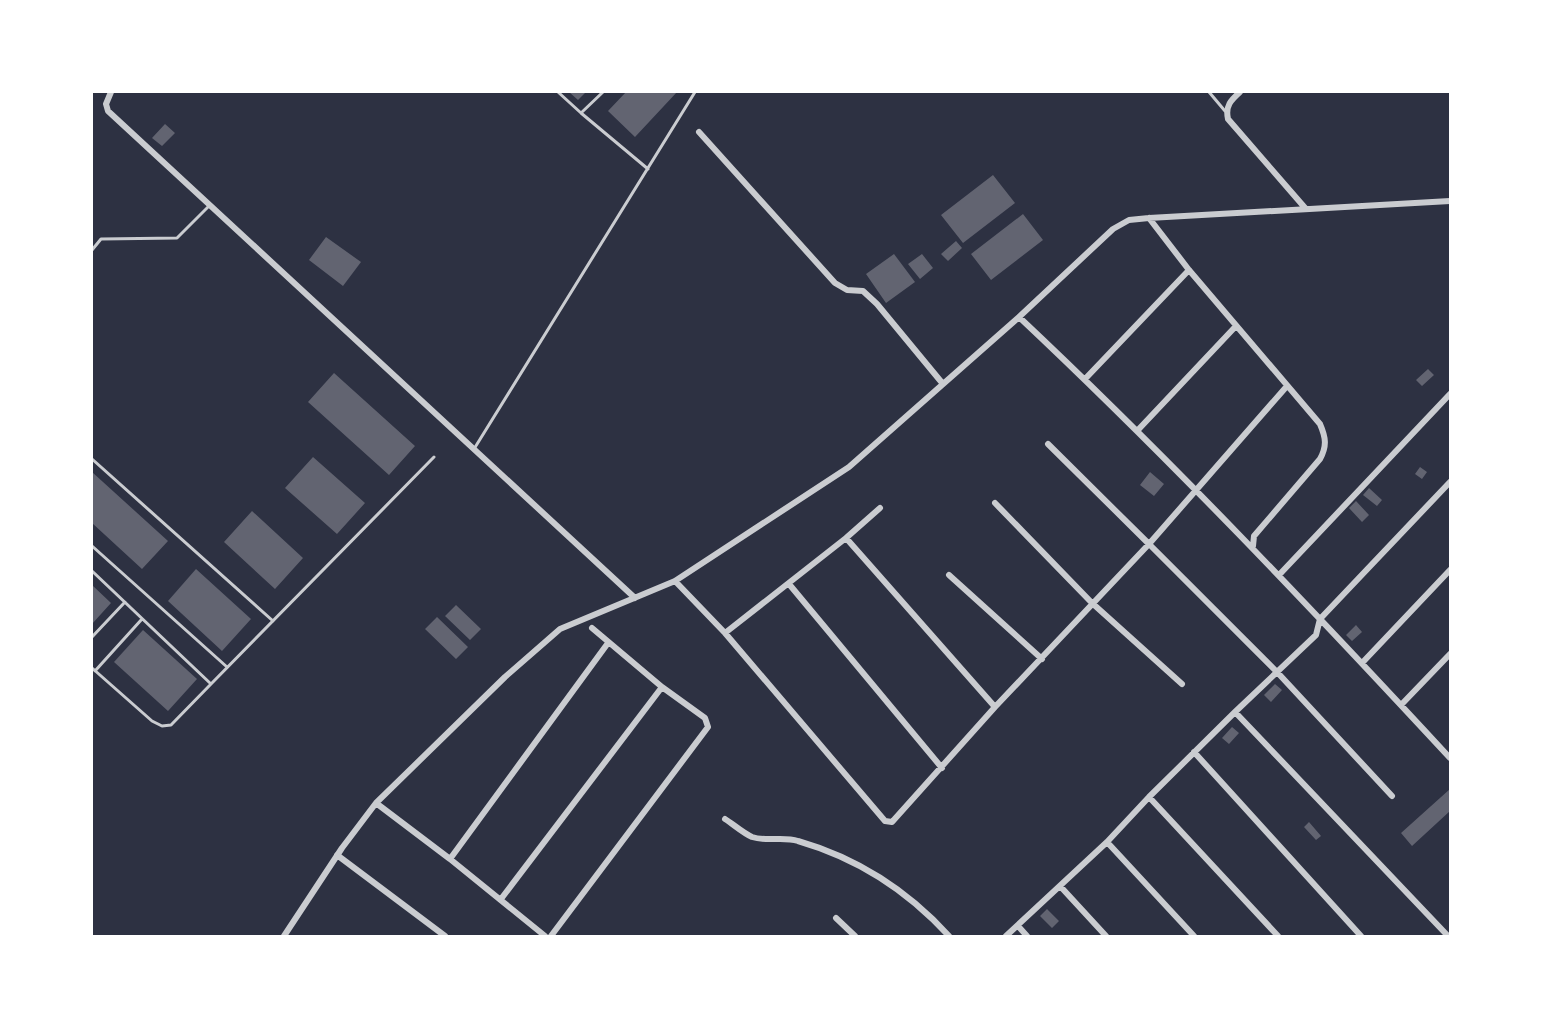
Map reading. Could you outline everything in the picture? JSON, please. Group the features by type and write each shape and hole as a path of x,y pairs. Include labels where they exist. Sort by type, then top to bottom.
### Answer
{"street":[{"path":"111,92 106,104 108,111 635,598"},
{"path":"1240,92 1228,105 1226,112 1228,119 1306,209"},
{"path":"699,132 835,283 847,290 863,291 877,304 943,384"},
{"path":"284,936 337,855 376,803 505,677 560,629 675,581 849,467 1019,317 1113,229 1130,220 1149,218 1450,201"},
{"path":"1149,218 1189,270 1320,424 1326,438 1325,449 1320,459 1254,536 1253,547"},
{"path":"1085,379 1189,270"},
{"path":"1019,317 1085,379 1253,547 1450,755"},
{"path":"1137,432 1236,326"},
{"path":"675,581 725,633 885,821 892,822 1092,603 1149,544 1287,386"},
{"path":"1279,575 1450,394"},
{"path":"1048,444 1277,672 1392,796"},
{"path":"1006,936 1107,842 1194,752 1316,635 1320,619 1450,482"},
{"path":"995,503 1092,603 1182,684"},
{"path":"725,633 789,584 880,508"},
{"path":"846,538 995,708"},
{"path":"1362,663 1450,570"},
{"path":"950,576 1042,659"},
{"path":"789,584 942,768"},
{"path":"551,936 708,728 705,718 662,687 592,628"},
{"path":"450,859 608,643"},
{"path":"1401,705 1450,654"},
{"path":"501,899 662,687"},
{"path":"1235,712 1446,934 1450,925"},
{"path":"1194,752 1361,936"},
{"path":"1149,797 1278,936"},
{"path":"376,803 501,899 545,936"},
{"path":"725,819 752,837 789,838 827,849 882,878 931,917 949,936"},
{"path":"1107,842 1194,936"},
{"path":"337,855 445,936"},
{"path":"1060,886 1106,936"},
{"path":"836,918 855,936"},
{"path":"1017,926 1027,936"}],"lane":[{"path":"558,92 648,169"},
{"path":"581,114 603,92"},
{"path":"474,449 695,92"},
{"path":"1209,92 1226,112"},
{"path":"92,250 101,239 177,238 210,205"},
{"path":"92,668 152,721 162,726 171,725 434,458"},
{"path":"92,459 273,621"},
{"path":"92,546 228,667"},
{"path":"92,571 211,684"},
{"path":"92,637 125,602"},
{"path":"95,671 142,619"}],"building":[{"path":"569,92 586,92 578,100"},
{"path":"626,92 677,92 635,137 608,111"},
{"path":"165,124 175,133 162,146 152,138"},
{"path":"993,175 1015,203 963,243 941,215"},
{"path":"1023,214 1043,240 991,280 971,254"},
{"path":"326,237 361,262 343,286 309,260"},
{"path":"956,241 962,248 948,261 941,254"},
{"path":"894,254 915,282 886,303 866,274"},
{"path":"922,254 933,268 920,279 908,264"},
{"path":"1428,369 1434,375 1422,386 1416,380"},
{"path":"334,373 415,446 389,475 308,402"},
{"path":"313,457 365,503 337,534 285,488"},
{"path":"1420,467 1427,472 1422,479 1415,474"},
{"path":"92,472 168,541 142,569 92,523"},
{"path":"1150,472 1164,484 1154,496 1140,485"},
{"path":"1369,488 1382,500 1377,506 1363,495"},
{"path":"1356,501 1369,515 1362,522 1349,508"},
{"path":"252,511 303,558 275,589 224,542"},
{"path":"196,569 251,619 222,651 168,601"},
{"path":"92,585 111,603 92,624"},
{"path":"456,605 481,629 470,640 445,616"},
{"path":"437,617 468,647 456,659 425,629"},
{"path":"1356,625 1362,632 1352,641 1346,635"},
{"path":"143,630 197,679 168,711 114,662"},
{"path":"1275,684 1282,690 1271,702 1264,695"},
{"path":"1232,727 1239,733 1229,744 1222,738"},
{"path":"1450,789 1450,811 1412,846 1401,833"},
{"path":"1309,822 1321,836 1316,840 1304,827"},
{"path":"1047,909 1059,921 1052,928 1040,916"}]}
